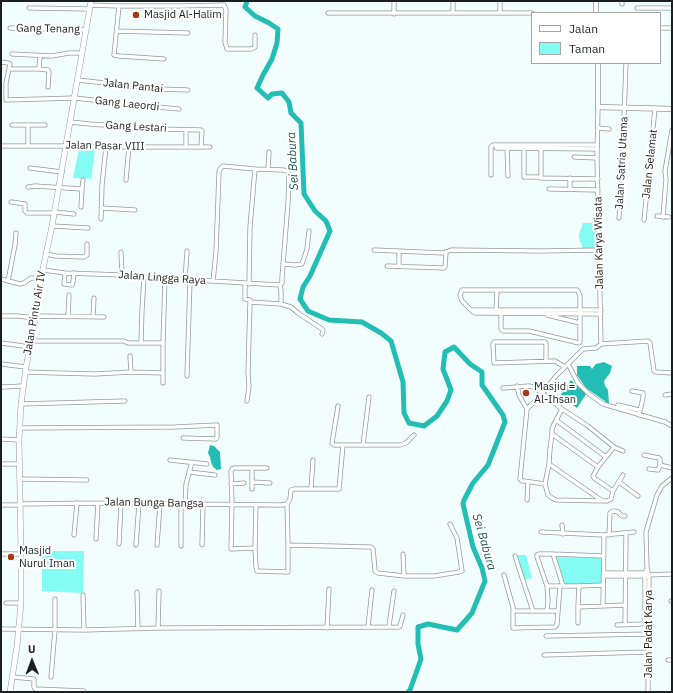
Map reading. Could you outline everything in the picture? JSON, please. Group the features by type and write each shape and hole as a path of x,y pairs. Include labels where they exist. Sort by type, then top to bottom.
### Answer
{"main road":[{"name":"Jalan Pintu Air IV","path":"10,692 21,604 19,440 21,404 43,270 87,30 90,5"}],"street":[{"path":"180,1 180,6"},
{"path":"394,1 394,14"},
{"path":"453,1 453,13"},
{"path":"500,1 500,13"},
{"path":"596,1 596,12"},
{"path":"29,8 90,5 180,6 199,3 218,3 224,5 226,10 227,49 250,50 254,48 255,35"},
{"path":"119,6 114,53 115,56 164,59"},
{"path":"637,8 672,8"},
{"path":"328,13 531,13"},
{"name":"Gang Tenang","path":"10,28 87,30"},
{"path":"661,28 672,28"},
{"path":"117,31 188,33"},
{"path":"12,54 40,56 82,53"},
{"path":"39,69 40,56"},
{"path":"1,62 9,63 6,83 1,82"},
{"name":"Jalan Karya Wisata","path":"598,64 597,158 601,344"},
{"name":"Jalan Satria Utama","path":"619,218 626,64"},
{"path":"9,69 39,69 49,71 48,87"},
{"name":"Jalan Pantai","path":"78,80 158,89 188,90"},
{"name":"Gang Laeordi","path":"6,83 6,100 75,98 179,109"},
{"path":"598,107 672,108"},
{"name":"Jalan Selamat","path":"644,220 655,108"},
{"name":"Gang Lestari","path":"70,122 202,131 202,147"},
{"path":"12,125 45,125"},
{"path":"28,125 28,146"},
{"path":"598,128 609,129"},
{"path":"186,130 186,147"},
{"path":"663,217 666,180 665,171 672,130"},
{"name":"Jalan Pasar VIII","path":"1,146 210,147"},
{"path":"126,180 129,146"},
{"path":"507,146 508,176"},
{"path":"101,219 106,147"},
{"path":"491,175 491,147 597,147"},
{"path":"524,147 524,177 541,177 541,147"},
{"path":"268,169 269,152"},
{"path":"574,157 597,158"},
{"path":"213,281 220,169 224,166 286,170 289,174 288,203 282,283 280,285 281,304"},
{"path":"30,168 62,172"},
{"path":"255,168 245,299 250,300 250,302 281,304 291,307 323,330 322,334"},
{"path":"519,178 598,179"},
{"path":"570,178 570,189"},
{"path":"81,207 83,180"},
{"path":"28,186 82,189"},
{"path":"549,189 598,190"},
{"path":"11,202 25,204 25,211 27,213 74,214"},
{"path":"101,208 136,210"},
{"path":"657,216 669,217"},
{"path":"52,226 88,228"},
{"path":"283,264 302,264 307,249 309,230"},
{"path":"8,281 16,233"},
{"path":"46,254 56,256 84,257 87,255 87,244"},
{"path":"374,250 399,252 446,252 451,250 600,250"},
{"path":"185,280 187,251"},
{"path":"121,252 122,275"},
{"path":"399,252 399,266"},
{"path":"387,266 444,268 446,252"},
{"name":"Jalan Lingga Raya","path":"43,270 65,273 280,285"},
{"path":"65,273 64,284 72,285 74,273"},
{"path":"140,343 144,277"},
{"path":"1,279 22,284 31,278 42,278"},
{"path":"163,383 165,278"},
{"path":"186,376 190,280"},
{"path":"497,291 498,312 501,329 503,331 532,332 579,343 580,341 580,312 580,294 577,290 462,290 460,295 462,301 475,313 498,312 580,312 601,312"},
{"path":"68,316 69,295"},
{"path":"92,317 94,298"},
{"path":"246,401 249,387 250,302"},
{"path":"498,312 580,312"},
{"path":"540,313 580,323"},
{"path":"1,316 104,317"},
{"path":"31,341 124,341 128,343 163,343"},
{"path":"527,409 579,352 583,349 596,348 601,344 648,341 650,343 654,371 672,373"},
{"path":"1,342 30,347"},
{"path":"546,361 545,342 493,343 494,362 555,361 565,367"},
{"path":"130,356 131,372"},
{"path":"1,364 57,374 131,372 163,373"},
{"path":"568,364 578,383 603,404 639,412"},
{"path":"1,386 24,386"},
{"path":"517,386 519,395 527,409 520,479 522,481 545,484"},
{"path":"503,388 532,386 562,409 588,426 614,447 623,451"},
{"path":"632,391 643,394 639,412"},
{"path":"666,395 672,394"},
{"path":"362,445 369,397"},
{"path":"21,404 125,401"},
{"path":"618,405 672,426"},
{"path":"338,406 332,443 334,445 400,445 406,443 414,435"},
{"path":"562,409 552,429 549,464 545,484 548,495 556,500 611,500 612,491 623,475"},
{"path":"556,420 606,457"},
{"path":"20,428 174,427 217,425 216,439 183,438"},
{"path":"552,434 598,467"},
{"path":"1,439 19,440"},
{"path":"256,505 256,570 288,572 287,504 290,499 291,490 339,489 343,445"},
{"path":"612,491 594,477 594,475 598,467 614,447"},
{"path":"644,455 660,458 658,470 649,469"},
{"path":"170,460 207,464"},
{"path":"312,489 313,460"},
{"path":"181,546 183,504 186,484 192,462"},
{"path":"1,464 20,464"},
{"path":"549,464 602,501"},
{"path":"660,465 672,468"},
{"path":"255,548 230,549 232,504 230,471 234,468 267,468"},
{"path":"252,468 252,489"},
{"path":"189,472 215,474"},
{"path":"20,479 87,480"},
{"path":"617,625 641,624 644,622 647,573 646,532 657,495 660,489 672,479"},
{"path":"252,482 270,483"},
{"path":"527,500 528,482"},
{"path":"619,482 638,496"},
{"path":"231,484 244,483"},
{"path":"74,535 77,503"},
{"name":"Jalan Bunga Bangsa","path":"1,505 77,503 287,504"},
{"path":"96,539 98,503"},
{"path":"119,544 121,504"},
{"path":"136,545 139,504"},
{"path":"157,545 160,504"},
{"path":"202,545 203,504"},
{"path":"609,535 610,513 614,511 618,512 622,516 625,516"},
{"path":"288,546 371,547 376,572 404,576 434,576 462,571 457,538 450,524"},
{"path":"562,525 563,534"},
{"path":"541,532 604,536 634,532"},
{"path":"625,625 626,534"},
{"path":"603,605 604,536"},
{"path":"1,554 21,554"},
{"path":"404,554 404,576"},
{"path":"547,610 548,601 546,586 537,556 539,554 604,556"},
{"path":"504,575 513,610 513,628 555,627 557,624 561,586 553,554"},
{"path":"515,556 533,611"},
{"name":"Jalan Padat Karya","path":"647,573 648,692"},
{"path":"604,574 672,574"},
{"path":"546,586 603,585"},
{"path":"578,623 579,586"},
{"path":"328,628 329,589"},
{"path":"368,626 372,590"},
{"path":"158,591 158,628"},
{"path":"389,626 394,591"},
{"path":"137,592 138,629"},
{"path":"83,595 84,630"},
{"path":"51,677 55,630 54,599"},
{"path":"6,603 21,604"},
{"path":"578,608 603,605 625,605"},
{"path":"513,610 558,611"},
{"path":"1,629 84,630 400,626 403,614"},
{"path":"546,636 648,634"},
{"path":"544,655 648,652"},
{"path":"13,677 34,679 35,689 84,691"}],"green space":[{"path":"79,149 95,150 91,179 73,178"},
{"path":"583,223 598,223 598,249 583,249 579,234"},
{"path":"42,551 84,551 83,593 42,591"},
{"path":"516,555 526,555 532,578 523,580"},
{"path":"556,557 601,558 601,584 565,585"}],"shaded area":[{"path":"604,362 612,366 610,373 604,381 608,390 609,404 586,388 577,375 577,366 590,366 592,369 596,364"},
{"path":"571,380 586,394 577,408 560,396"},
{"path":"210,445 214,446 220,452 221,469 217,470 213,467 208,453"}],"waterway":[{"name":"Sei Babura","path":"247,1 245,7 255,16 278,29 277,43 272,59 257,88 268,98 272,94 282,93 289,102 291,113 301,123 304,194 315,211 326,221 330,231 310,276 303,287 300,299 308,311 329,320 362,322 381,333 391,341 403,382 404,413 409,423 424,426 437,416 447,401 451,390 443,369 445,352 454,347 470,364 482,372 482,385 503,415 505,422 488,465 473,483 463,504 473,547 482,568 485,581 472,613 457,630 428,624 418,627 418,644 421,659 408,692"}],"place":[{"name":"Masjid Al-Halim","path":"136,15"},
{"name":"Masjid = Al-Ihsan","path":"526,393"},
{"name":"Masjid Nurul Iman","path":"11,557"}]}
